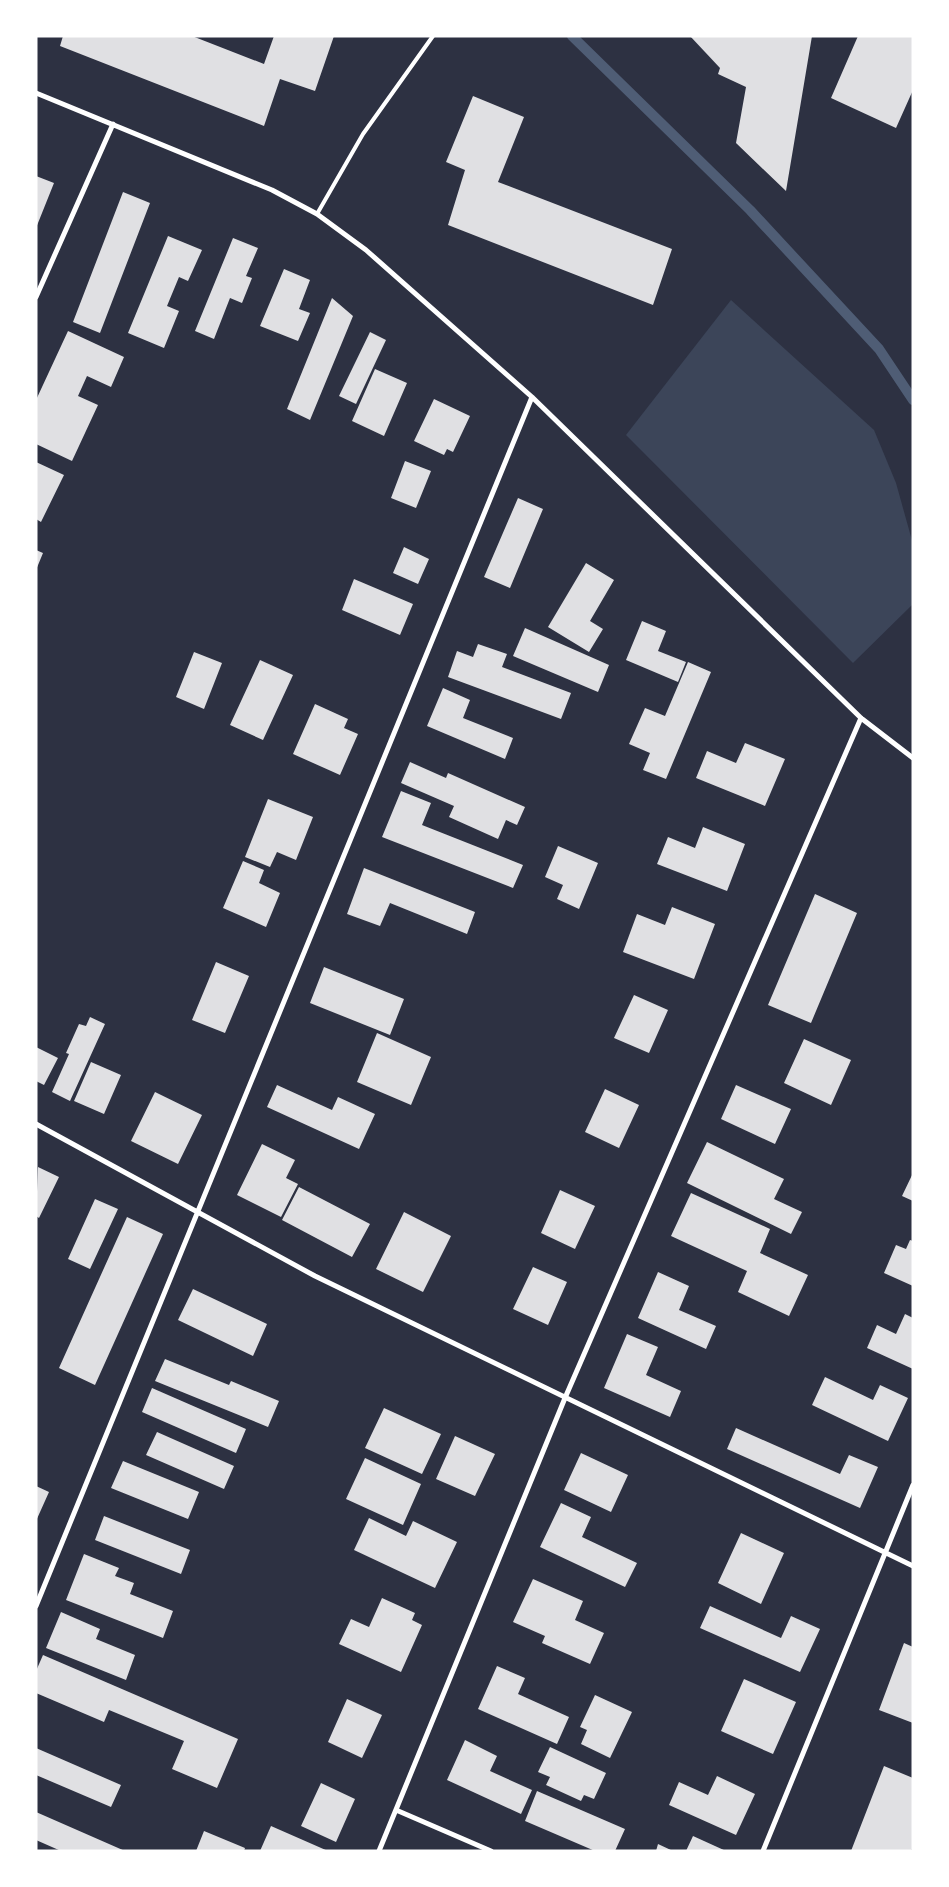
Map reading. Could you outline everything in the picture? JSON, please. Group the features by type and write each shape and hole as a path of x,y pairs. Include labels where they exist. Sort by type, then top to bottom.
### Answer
{"street":[{"path":"36,93 272,190 317,214 366,250 532,398 861,718 913,758"},
{"path":"36,298 113,124"},
{"path":"36,1606 532,398"},
{"path":"379,1851 566,1398 861,718"},
{"path":"36,1124 316,1276 913,1566"},
{"path":"763,1851 913,1485"},
{"path":"396,1810 491,1851"}],"lane":[{"path":"317,214 362,134 433,36"}],"shaded area":[{"path":"731,300 874,430 896,483 913,544 913,604 853,663 626,435"}],"building":[{"path":"63,36 192,36 264,64 274,36 334,36 315,91 280,79 264,126 60,46"},
{"path":"690,36 812,36 786,191 736,143 746,87 718,74 720,68"},
{"path":"858,36 913,36 913,90 896,128 831,98"},
{"path":"473,96 524,117 498,182 672,249 653,305 448,225 465,170 446,162"},
{"path":"36,176 54,183 36,228"},
{"path":"123,192 150,203 100,333 73,322"},
{"path":"168,236 202,250 188,281 179,277 167,306 179,311 164,348 128,333"},
{"path":"233,238 258,248 246,276 252,278 242,303 230,298 214,339 195,331"},
{"path":"284,269 310,280 299,309 310,313 298,341 260,326"},
{"path":"332,298 353,316 310,420 287,409"},
{"path":"68,331 124,357 111,387 87,376 78,396 98,405 72,461 36,444 36,400"},
{"path":"370,332 386,340 356,404 339,396"},
{"path":"375,369 407,383 384,436 352,421"},
{"path":"434,399 470,416 453,452 447,449 444,455 414,441"},
{"path":"405,461 431,471 416,508 391,498"},
{"path":"36,462 64,475 41,522 36,519"},
{"path":"518,498 543,509 510,588 484,577"},
{"path":"404,547 429,559 418,584 393,573"},
{"path":"36,550 43,553 36,570"},
{"path":"586,563 614,580 590,621 603,629 589,652 548,627"},
{"path":"354,579 413,604 400,635 342,610"},
{"path":"642,621 666,631 658,651 686,662 678,682 626,660"},
{"path":"525,628 609,665 598,692 513,656"},
{"path":"478,644 507,654 502,667 571,693 561,719 448,677 457,651 473,657"},
{"path":"194,652 222,663 204,709 176,697"},
{"path":"260,660 293,675 263,740 230,725"},
{"path":"688,662 711,672 666,779 643,770 650,753 629,744 645,708 665,716"},
{"path":"443,688 470,700 463,718 513,738 505,759 427,726"},
{"path":"315,704 348,719 344,728 358,734 340,775 293,754"},
{"path":"745,743 785,759 765,806 696,778 707,751 736,763"},
{"path":"410,762 446,778 448,773 525,807 517,825 506,820 498,839 449,817 454,806 401,783"},
{"path":"401,791 431,803 422,825 523,865 513,888 382,837"},
{"path":"268,799 313,817 296,860 277,852 270,867 245,857"},
{"path":"703,827 745,844 727,891 657,864 668,837 695,848"},
{"path":"558,846 598,863 579,909 557,899 563,885 545,877"},
{"path":"243,861 264,870 259,883 280,893 266,927 223,908"},
{"path":"364,868 475,912 467,934 390,903 380,926 347,914"},
{"path":"815,894 857,913 811,1023 768,1005"},
{"path":"672,907 715,924 694,979 623,952 637,914 665,925"},
{"path":"216,962 249,976 225,1033 192,1020"},
{"path":"324,967 404,999 390,1035 310,1003"},
{"path":"634,995 668,1010 649,1053 614,1038"},
{"path":"90,1017 105,1024 70,1101 52,1092 69,1054 66,1053 79,1024 86,1026"},
{"path":"377,1033 431,1057 411,1105 357,1082"},
{"path":"804,1039 851,1060 831,1105 784,1083"},
{"path":"36,1047 58,1058 44,1085 36,1081"},
{"path":"91,1062 121,1075 104,1114 74,1101"},
{"path":"277,1085 332,1110 338,1097 375,1114 359,1149 267,1107"},
{"path":"736,1085 791,1109 775,1144 721,1119"},
{"path":"605,1089 639,1105 619,1148 585,1132"},
{"path":"155,1092 202,1115 178,1164 131,1141"},
{"path":"707,1142 784,1179 774,1199 802,1212 791,1234 687,1183"},
{"path":"262,1144 295,1160 286,1178 298,1184 281,1217 237,1195"},
{"path":"38,1167 59,1177 39,1218 36,1216"},
{"path":"913,1173 913,1201 902,1196"},
{"path":"299,1187 370,1224 352,1257 282,1220"},
{"path":"560,1190 595,1206 575,1249 541,1233"},
{"path":"691,1193 770,1229 760,1253 808,1275 789,1316 738,1292 747,1271 671,1236"},
{"path":"95,1199 118,1209 90,1269 68,1259"},
{"path":"404,1212 451,1236 423,1292 376,1269"},
{"path":"127,1217 163,1234 95,1385 59,1368"},
{"path":"910,1240 913,1241 913,1286 884,1273 896,1245 906,1249"},
{"path":"533,1267 567,1282 548,1325 513,1309"},
{"path":"658,1272 689,1286 679,1310 716,1326 706,1349 638,1318"},
{"path":"193,1289 267,1324 253,1356 178,1320"},
{"path":"905,1314 913,1318 913,1369 867,1348 877,1325 896,1334"},
{"path":"627,1334 658,1347 646,1375 681,1391 670,1417 604,1388"},
{"path":"165,1359 229,1385 231,1381 279,1401 268,1427 155,1381"},
{"path":"825,1377 873,1400 880,1385 908,1398 888,1441 812,1405"},
{"path":"152,1388 246,1429 236,1453 142,1412"},
{"path":"384,1408 441,1434 422,1474 365,1448"},
{"path":"736,1428 840,1474 849,1455 878,1467 860,1508 727,1449"},
{"path":"157,1432 234,1466 224,1489 146,1455"},
{"path":"455,1436 495,1454 475,1496 436,1479"},
{"path":"581,1453 628,1475 611,1512 564,1490"},
{"path":"365,1458 421,1484 403,1525 346,1499"},
{"path":"123,1461 199,1492 188,1519 111,1488"},
{"path":"36,1486 49,1492 36,1521"},
{"path":"561,1503 591,1517 582,1537 637,1563 625,1587 540,1547"},
{"path":"104,1516 190,1550 181,1574 95,1540"},
{"path":"369,1518 406,1536 413,1521 457,1542 435,1588 354,1550"},
{"path":"741,1533 784,1553 761,1604 718,1583"},
{"path":"84,1554 119,1568 115,1576 134,1583 130,1594 173,1611 163,1638 66,1600"},
{"path":"533,1579 583,1601 575,1620 604,1633 590,1664 542,1643 545,1636 513,1622"},
{"path":"382,1598 415,1613 412,1620 422,1625 401,1672 339,1644 351,1619 369,1627"},
{"path":"710,1606 781,1638 791,1616 820,1629 800,1672 700,1628"},
{"path":"61,1612 100,1629 96,1639 135,1655 126,1680 46,1648"},
{"path":"904,1643 913,1647 913,1723 879,1710"},
{"path":"43,1655 238,1739 217,1788 172,1769 184,1741 109,1710 104,1722 36,1693 36,1671"},
{"path":"497,1666 525,1678 518,1694 569,1717 557,1744 478,1709"},
{"path":"744,1679 796,1702 773,1754 721,1731"},
{"path":"595,1695 632,1712 610,1758 581,1744 587,1730 580,1727"},
{"path":"347,1699 382,1715 362,1758 328,1742"},
{"path":"465,1740 497,1756 490,1771 532,1790 521,1814 447,1780"},
{"path":"550,1747 606,1773 594,1799 584,1795 581,1801 546,1785 550,1777 538,1772"},
{"path":"36,1748 121,1785 111,1807 36,1775"},
{"path":"884,1766 913,1778 913,1847 911,1851 851,1851"},
{"path":"717,1776 755,1794 736,1835 669,1805 679,1782 708,1795"},
{"path":"321,1783 355,1799 336,1842 301,1826"},
{"path":"537,1791 625,1829 615,1851 595,1851 525,1821"},
{"path":"36,1812 125,1851 61,1851 36,1840"},
{"path":"271,1826 328,1851 260,1851"},
{"path":"204,1831 245,1848 244,1851 196,1851"},
{"path":"693,1836 726,1851 686,1851"},
{"path":"658,1844 673,1851 656,1851"}],"waterway":[{"path":"572,36 750,210 879,349 913,400"}]}
